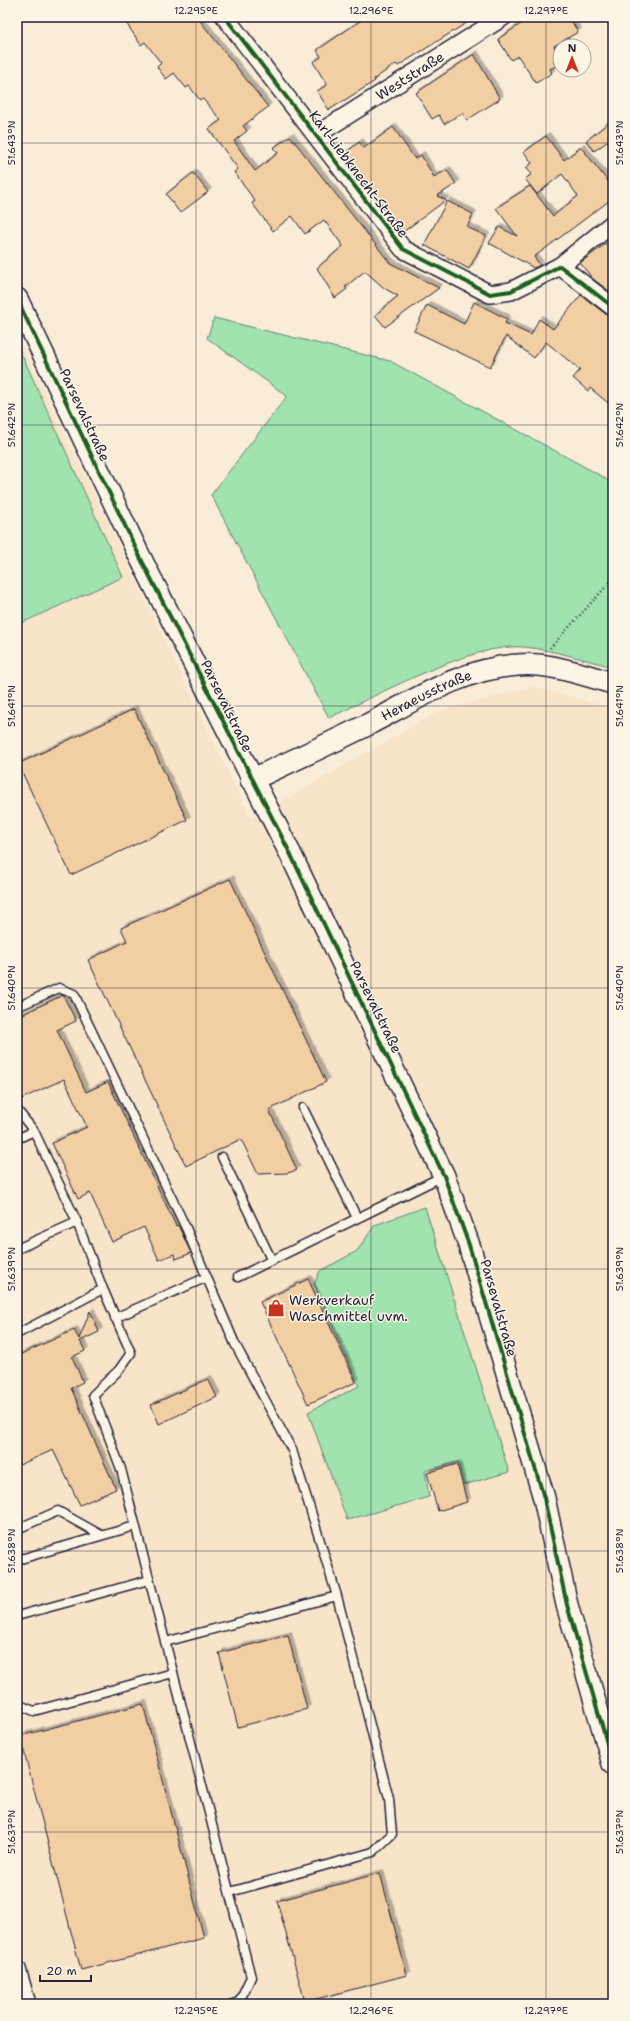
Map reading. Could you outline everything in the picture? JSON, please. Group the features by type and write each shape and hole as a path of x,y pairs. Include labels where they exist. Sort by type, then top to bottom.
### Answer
{"street":[{"name":"Karl-Liebknecht-Straße","path":"225,17 403,249 490,294 511,291 560,266 613,223"},
{"name":"Weststraße","path":"316,135 503,17"},
{"path":"560,266 613,306"},
{"name":"Parsevalstraße","path":"17,299 138,553 170,613 251,780 294,863 444,1176 469,1245 544,1498 567,1605 613,1764"},
{"name":"Heraeusstraße","path":"251,780 466,676 488,668 519,664 536,665 613,683"},
{"path":"17,1969 27,2004"}],"lane":[{"path":"17,1007 58,988 74,994 186,1228 235,1344 292,1450 337,1596 389,1799 392,1834 373,1852 230,1892"},
{"path":"303,1108 357,1218"},
{"path":"17,1110 34,1131 77,1222 103,1289 131,1354 119,1370 93,1395 121,1469 251,1977 239,2002 233,2004"},
{"path":"17,1139 34,1131"},
{"path":"222,1157 272,1260"},
{"path":"238,1277 444,1176"},
{"path":"17,1249 77,1222"},
{"path":"115,1318 207,1277"},
{"path":"17,1334 103,1289"},
{"path":"17,1529 58,1511 101,1535"},
{"path":"17,1560 135,1526"},
{"path":"17,1616 150,1580"},
{"path":"165,1642 337,1596"},
{"path":"17,1704 34,1711 174,1673"}],"path":[{"path":"536,665 613,579"}],"shaded area":[{"path":"17,335 251,819 440,711 532,686 613,708 613,2004 17,2004"}],"green space":[{"path":"214,318 390,361 605,478 613,488 613,667 535,648 503,648 452,661 425,672 329,718 211,495 287,396 207,338"},
{"path":"17,344 123,577 17,625"},
{"path":"425,1207 509,1472 464,1485 458,1462 425,1471 429,1497 347,1520 308,1412 359,1386 314,1284 320,1271 357,1251 375,1225"}],"building":[{"path":"122,17 197,17 268,107 243,126 247,131 234,141 255,171 278,153 273,148 290,136 390,263 439,288 385,327 375,315 398,296 384,288 365,271 345,287 347,289 335,298 317,268 343,246 324,220 305,234 292,216 273,231 252,203 255,201 234,172 238,169 209,129 221,120 203,99 200,100 189,86 186,88 174,73 166,79 157,67 161,63 145,42 141,45"},
{"path":"366,17 476,17 398,66 396,64 374,79 375,81 329,110 317,91 327,85 313,62 321,57 317,50"},
{"path":"531,17 569,17 578,32 568,38 552,38 552,68 550,69 552,73 536,83 518,56 511,60 498,39"},
{"path":"474,54 500,99 467,120 462,113 444,124 439,115 432,119 416,93"},
{"path":"613,119 613,138 594,151 586,141"},
{"path":"393,127 415,159 421,155 434,177 447,170 456,184 437,196 446,200 403,232 343,155 359,142 364,148"},
{"path":"546,136 564,160 581,147 613,188 613,198 534,257 540,265 534,268 489,243 499,227 517,236 496,208 530,186 553,216 578,196 562,174 537,194 525,179 532,174 526,168 532,163 524,152"},
{"path":"193,173 208,192 180,213 166,194"},
{"path":"447,201 473,214 467,227 486,236 469,269 424,245"},
{"path":"608,242 613,249 613,294 593,279 580,263"},
{"path":"581,295 607,315 613,317 613,407 590,388 588,391 573,378 580,370 546,342 534,358 506,336 490,367 414,331 427,305 464,324 474,302 507,319 505,323 531,335 539,319 553,329"},
{"path":"134,709 187,820 71,875 18,764"},
{"path":"230,879 326,1082 269,1110 297,1170 287,1173 258,1174 241,1139 186,1166 88,960 127,941 121,928"},
{"path":"63,995 76,1021 57,1030 86,1092 108,1082 176,1226 178,1225 191,1253 176,1259 174,1254 159,1260 144,1227 112,1242 90,1193 78,1199 52,1143 87,1127 64,1079 17,1101 17,1017"},
{"path":"308,1279 356,1382 308,1404 260,1302"},
{"path":"90,1311 99,1332 80,1341 85,1351 72,1357 83,1382 71,1388 116,1489 80,1505 53,1450 17,1466 17,1356 74,1330 79,1339"},
{"path":"208,1379 217,1397 159,1424 151,1405"},
{"path":"457,1464 467,1502 438,1511 427,1473"},
{"path":"288,1635 307,1709 238,1727 219,1653"},
{"path":"143,1704 204,1938 81,1970 20,1736"},
{"path":"380,1873 407,1975 305,2002 277,1901"}],"cycle path":[{"path":"225,17 403,249 490,294 511,291 560,266 613,307"},
{"path":"17,299 138,553 291,855 444,1176 469,1245 544,1498 567,1605 613,1764"}],"place":[{"name":"Werkverkauf Waschmittel uvm.","path":"276,1308"}]}
